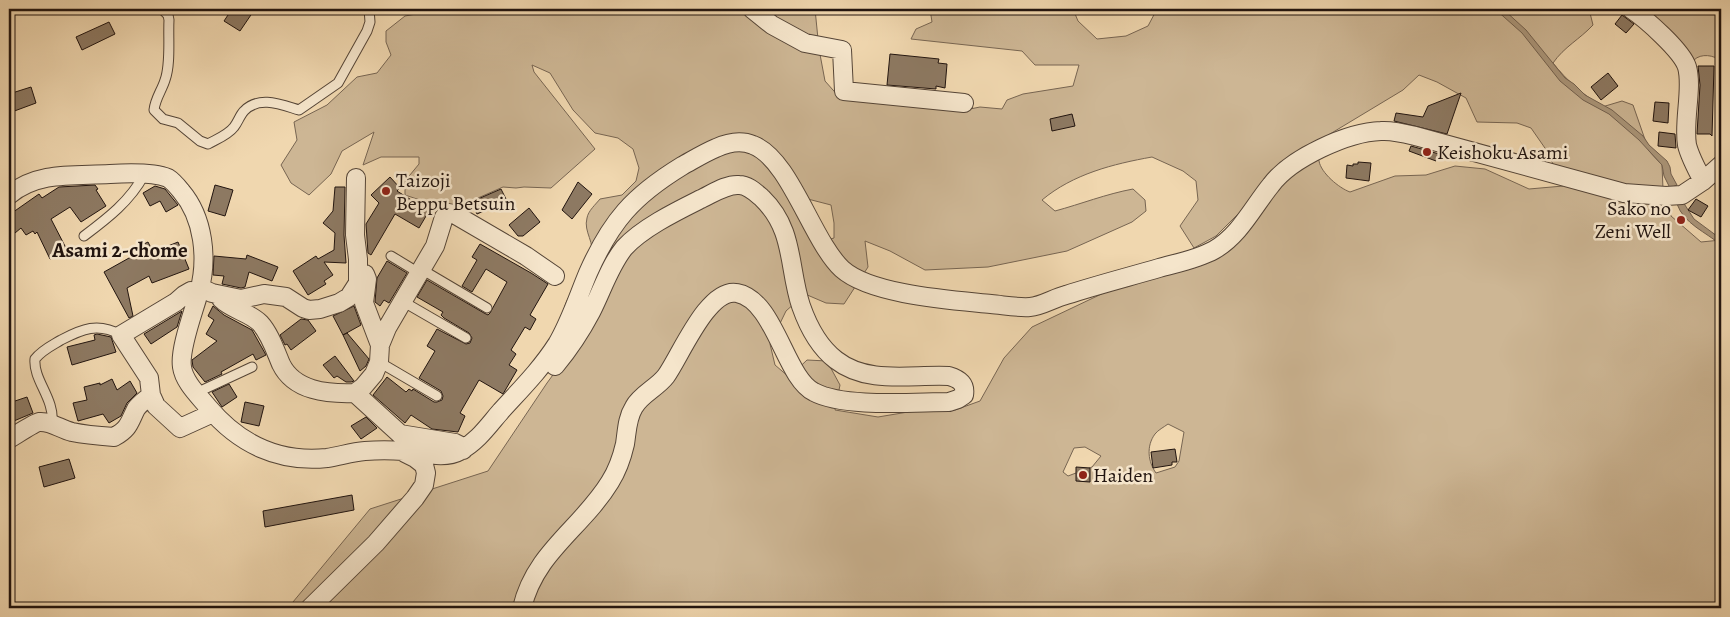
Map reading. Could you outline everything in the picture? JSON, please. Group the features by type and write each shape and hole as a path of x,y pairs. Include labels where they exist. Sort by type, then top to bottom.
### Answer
{"street":[{"path":"752,9 772,24 805,43 842,50 844,91 964,103"},
{"path":"1631,9 1656,29 1685,63 1689,79 1687,105 1688,146 1702,181"},
{"path":"9,196 19,187 39,178 134,173 171,179 186,197 196,214 203,254 200,291 183,349 181,366 186,379 212,413 237,436 259,448 278,455 301,459 329,458 366,451 398,450 454,455 463,450 479,438 533,376 558,342 597,254 623,212 636,199 675,170 711,150 732,142 750,143 765,152 785,176 830,253 842,269 870,285 890,291 964,302 1031,307 1061,296 1212,252 1230,239 1281,173 1294,162 1329,146 1365,133 1387,130 1419,137 1624,193 1666,196 1682,195 1721,165"},
{"path":"212,413 180,428 156,406 149,378 121,335 191,291 242,299 264,294 276,295 286,297 309,310 320,309 339,303 349,297 358,283 355,235 356,178"},
{"path":"479,438 493,433 507,421 540,386 559,362 591,312 615,262 630,242 681,209 732,186 740,185 748,187 755,192 772,209 779,220 790,250 804,312 816,338 834,359 844,366 868,374 892,377 949,376 958,378 963,383 965,390 964,395 949,402 868,402 820,395 811,391 801,380 778,336 758,307 744,295 733,292 724,295 713,304 699,322 680,350 665,378 634,406 627,425 622,455 610,482 595,504 564,536 538,569 522,608"},
{"path":"355,393 374,374 387,328 435,246 444,217 448,213 454,214 526,256 555,276"},
{"path":"358,267 363,270 367,279 364,303 379,353"},
{"path":"218,294 227,305 258,321 268,335 282,366 298,384 310,389 355,393 400,434 455,443 461,446 463,450"},
{"path":"9,439 34,424 41,422 52,423 58,429 74,433 114,437 127,428 135,414 136,408 152,395"},
{"path":"310,608 376,543 424,485 426,473 424,464 398,450"}],"lane":[{"path":"162,9 169,20 166,79 154,105 154,110 163,119 178,123 200,141 208,144 235,127 241,115 252,105 272,102 300,110 338,83 367,31 370,22 369,9"},
{"path":"84,236 120,207 136,190 144,175"},
{"path":"392,256 487,308"},
{"path":"402,301 466,338"},
{"path":"52,423 51,405 34,367 34,358 46,348 84,329 110,329 121,335"},
{"path":"379,353 437,396"},
{"path":"196,393 252,367"}],"shaded area":[{"path":"433,9 815,9 819,49 825,81 841,99 965,110 980,107 1002,109 1007,100 1023,94 1073,86 1079,65 1035,65 1022,51 911,39 916,29 932,22 930,9 1073,9 1078,21 1097,39 1126,36 1148,26 1157,9 1589,9 1593,25 1562,52 1553,63 1576,87 1602,107 1622,101 1633,105 1649,151 1662,165 1663,189 1671,216 1701,242 1721,240 1721,608 288,608 370,509 488,471 572,349 563,321 564,310 591,258 592,247 586,223 589,213 600,199 622,195 636,181 639,168 633,149 618,138 595,133 573,110 550,73 532,65 534,72 595,149 551,188 503,187 462,205 444,208 405,195 405,181 419,164 419,157 381,157 363,165 374,132 342,151 331,174 309,195 291,183 281,165 297,140 294,122 327,105 357,77 377,73 391,55 386,42 386,31 405,16","holes":["1419,75 1437,82 1466,98 1477,122 1517,123 1531,128 1547,151 1563,186 1529,189 1485,169 1455,166 1426,175 1395,176 1350,192 1331,180 1320,166 1318,156 1320,140 1403,90","1152,157 1183,171 1196,181 1198,200 1180,226 1194,248 1216,236 1243,209 1247,233 1227,252 1202,264 1112,289 1032,327 1004,358 980,401 955,410 920,410 878,417 835,410 840,385 827,361 807,360 789,377 775,365 770,344 786,311 805,294 826,303 844,304 868,267 865,241 890,251 925,270 988,267 1067,251 1132,222 1146,211 1145,200 1133,189 1055,211 1042,200 1067,183 1094,171","804,198 831,205 834,238 816,243","1168,424 1184,432 1179,461 1175,467 1156,473 1151,464 1149,449 1152,439 1158,431","1085,447 1101,456 1092,467 1068,476 1063,472 1074,448"]},
{"path":"1495,9 1503,9 1526,30 1565,78 1585,95 1612,110 1643,136 1649,145 1667,161 1677,185 1670,188 1664,176 1662,165 1639,140 1609,114 1583,100 1560,81 1522,33"},
{"path":"1640,9 1721,9 1721,61 1715,57 1708,56 1700,56 1694,60 1661,26"},
{"path":"1683,202 1694,219 1721,239 1721,245 1685,217 1677,204"}],"building":[{"path":"232,9 255,9 240,31 224,21"},
{"path":"1622,15 1634,24 1626,33 1615,24"},
{"path":"109,22 115,34 82,50 76,37"},
{"path":"890,54 939,59 938,63 947,64 945,88 936,86 936,89 887,85"},
{"path":"1698,66 1714,66 1712,136 1710,134 1697,134 1700,85"},
{"path":"1608,73 1618,86 1601,100 1591,87"},
{"path":"31,87 36,103 9,113 9,94"},
{"path":"1461,93 1447,134 1394,121 1396,113 1423,117 1428,106"},
{"path":"1655,102 1669,103 1668,123 1653,121"},
{"path":"1072,114 1075,126 1052,131 1050,119"},
{"path":"1659,132 1675,134 1676,148 1658,146"},
{"path":"1411,146 1439,154 1436,161 1409,151"},
{"path":"1358,162 1371,163 1369,181 1346,178 1347,165 1353,166 1353,164 1358,164"},
{"path":"390,177 400,188 397,191 429,211 419,228 395,214 371,255 368,253 366,224 379,203 371,195"},
{"path":"578,182 592,194 572,219 562,210"},
{"path":"95,185 106,206 81,222 70,207 51,219 67,250 50,259 37,232 35,234 33,231 26,235 21,228 15,233 9,223 9,215 39,194 42,198 59,187"},
{"path":"215,185 233,190 225,216 208,211"},
{"path":"155,186 165,189 178,205 166,212 160,201 150,206 143,193"},
{"path":"335,187 345,187 344,235 346,263 324,262 333,275 324,281 326,284 308,295 293,271 316,256 318,259 334,250 335,233 323,223 333,211"},
{"path":"501,189 507,201 477,214 471,202"},
{"path":"1696,199 1708,206 1701,217 1688,210"},
{"path":"529,208 540,222 523,236 518,236 509,225"},
{"path":"148,242 153,252 178,242 189,269 152,283 149,276 127,288 133,316 129,318 104,272 138,253 136,248"},
{"path":"480,244 548,284 530,315 536,319 530,330 525,327 511,350 516,354 509,365 517,370 503,394 479,380 460,413 465,416 458,432 432,429 411,415 405,423 373,395 387,377 406,392 409,389 412,391 413,389 434,402 442,400 441,391 419,378 435,351 427,346 437,329 466,344 470,343 472,338 469,333 444,318 441,315 443,312 417,297 427,280 488,315 507,282 486,269 472,292 462,286 477,260 472,257"},
{"path":"247,255 278,267 272,281 249,272 245,287 241,288 222,284 224,276 213,275 214,256 246,259"},
{"path":"387,261 407,273 389,303 384,300 380,306 375,302 377,278"},
{"path":"213,306 224,315 252,330 266,355 256,360 253,354 221,372 222,374 205,382 193,367 192,360 217,341 206,334 214,320 208,316"},
{"path":"354,306 361,325 343,335 333,316"},
{"path":"182,311 177,327 151,344 144,334"},
{"path":"301,319 308,320 316,331 291,350 287,344 285,345 280,335"},
{"path":"347,333 369,359 366,366 360,371 343,335"},
{"path":"94,335 111,337 116,352 72,365 67,347 95,340"},
{"path":"335,356 354,381 346,382 337,376 334,378 323,365"},
{"path":"112,379 117,390 130,381 137,393 127,403 121,416 109,423 103,414 78,421 73,403 87,400 84,387 100,383 100,385"},
{"path":"229,384 237,397 222,407 212,392"},
{"path":"27,397 33,413 9,423 9,403"},
{"path":"245,402 264,406 259,426 241,422"},
{"path":"366,417 377,428 361,439 351,426"},
{"path":"1175,449 1177,462 1172,462 1172,465 1153,468 1151,452"},
{"path":"69,459 75,478 44,487 39,467"},
{"name":"Haiden","path":"1076,467 1090,468 1090,482 1076,481"},
{"path":"352,495 354,510 265,527 263,511"}],"place":[{"name":"Keishoku Asami","path":"1427,152"},
{"name":"Taizoji Beppu Betsuin","path":"386,191"},
{"name":"Sako no Zeni Well","path":"1681,220"},
{"name":"Haiden","path":"1083,475"}],"district":[{"name":"Asami 2-chome","path":"120,250"}]}
